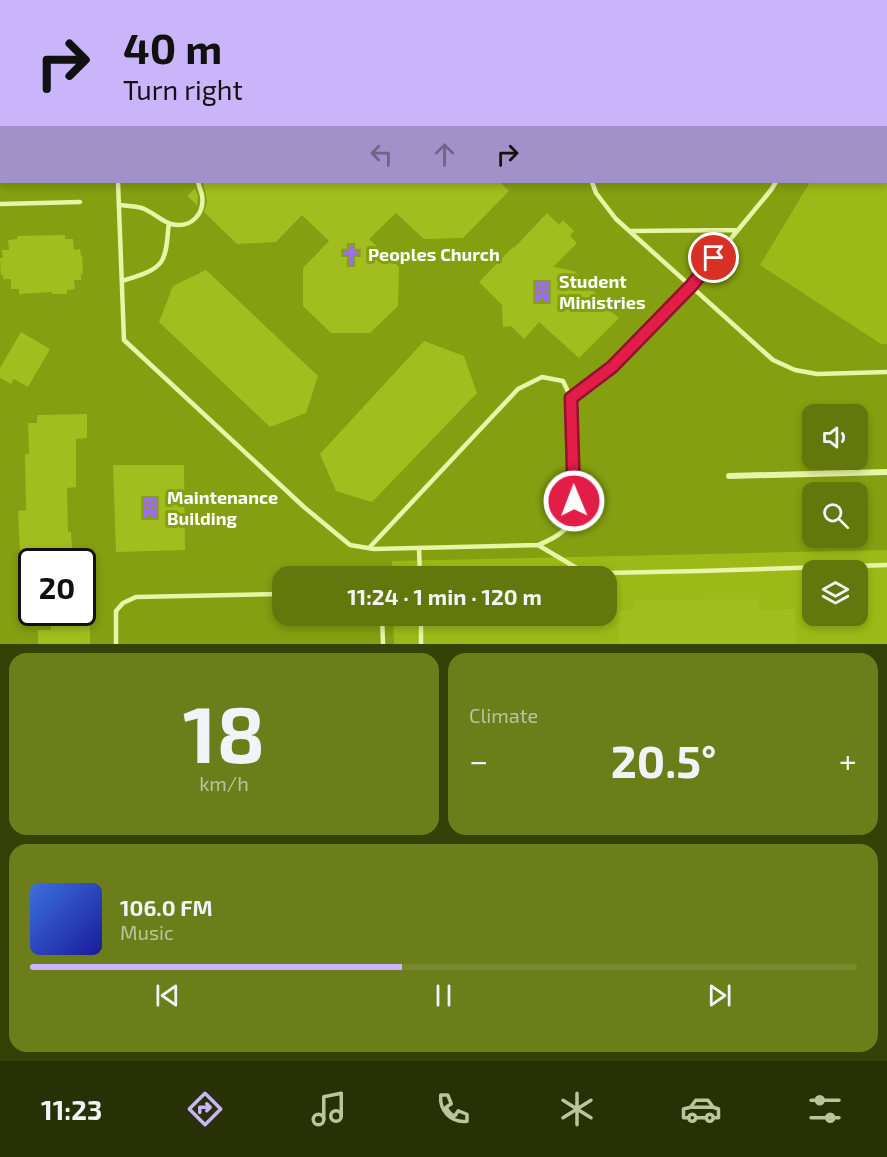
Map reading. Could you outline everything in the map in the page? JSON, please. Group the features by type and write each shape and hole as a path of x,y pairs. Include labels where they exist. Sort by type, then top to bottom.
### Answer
{"street":[{"path":"729,476 887,472"}],"lane":[{"path":"118,183 124,340 304,507 350,545 369,548 538,545 555,538 566,530 574,521 571,398 563,381 542,377 518,389 369,548"},
{"path":"119,205 145,209 169,223 189,224 200,213 202,196 198,183"},
{"path":"592,183 596,193 616,219 773,360 795,370 818,374 887,372"},
{"path":"571,398 612,367 691,286 775,183"},
{"path":"0,204 80,202"},
{"path":"122,280 151,270 161,262 169,223"},
{"path":"630,231 738,230"},
{"path":"538,545 580,570 605,573 887,565"},
{"path":"419,548 420,566"},
{"path":"116,644 116,611 123,603 136,597 272,594"},
{"path":"382,626 382,644"},
{"path":"421,626 421,644"}],"green space":[{"path":"809,183 887,183 887,344 881,344 760,265"},
{"path":"887,550 887,644 394,644 393,626 617,626 617,566 392,566 392,561"}],"building":[{"name":"Peoples Church","path":"203,183 501,183 509,191 463,238 424,239 396,213 369,239 399,267 398,306 370,333 331,333 303,306 303,268 329,241 302,215 276,242 237,244 204,212 207,202"},
{"path":"195,188 198,196 197,205 187,196"},
{"name":"Student Ministries","path":"547,213 559,225 563,220 574,231 570,236 577,243 553,267 574,271 604,302 602,304 619,318 579,358 539,322 524,339 511,326 503,327 502,305 479,282"},
{"path":"65,235 65,239 73,239 74,250 80,249 82,256 83,274 81,274 81,280 74,280 75,289 67,290 67,294 52,294 52,292 19,294 19,289 11,289 11,279 3,279 1,275 0,258 3,258 2,250 9,250 8,240 17,239 17,236"},
{"path":"206,270 318,376 306,413 270,427 159,322 173,286"},
{"path":"21,332 50,349 28,387 14,379 11,384 0,378 0,368"},
{"path":"424,341 464,356 477,393 372,502 336,491 320,454"},
{"path":"87,414 87,438 76,439 76,487 67,488 68,532 71,532 72,548 20,548 18,511 26,510 25,454 29,454 28,423 37,423 37,415"},
{"name":"Maintenance Building","path":"113,465 184,465 185,550 116,552"},
{"path":"759,599 759,610 795,609 796,644 619,644 619,610 634,610 634,600"},
{"path":"51,626 90,626 90,644 38,644 38,630 51,630"}],"place":[{"name":"Peoples Church","path":"351,255"},
{"name":"Student Ministries","path":"542,292"},
{"name":"Maintenance Building","path":"150,508"}],"route":[{"path":"574,501 571,398 612,367 691,286 714,258"}]}
